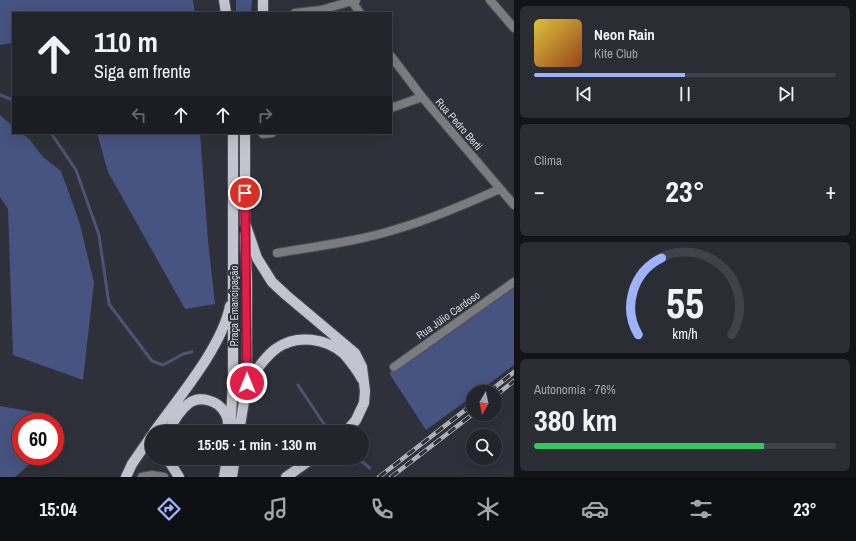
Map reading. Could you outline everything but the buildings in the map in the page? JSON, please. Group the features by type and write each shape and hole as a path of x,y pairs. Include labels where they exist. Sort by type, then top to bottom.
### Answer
{"main road":[{"path":"224,0 226,12"},
{"path":"263,0 263,12"},
{"name":"Praça Emancipação","path":"230,425 233,395 233,134"},
{"name":"Praça Emancipação","path":"240,425 246,386 247,281 245,223 245,134"},
{"path":"245,223 257,258 272,282 355,353 362,367 365,391 361,411 352,425"},
{"path":"159,425 202,364 222,330 228,315 233,288"},
{"path":"246,386 268,356 278,347 293,341 304,339 317,341 331,346 343,354 353,365 364,383"},
{"path":"172,425 187,405 199,400 208,400 225,411 228,425"},
{"path":"126,477 132,464 145,445"},
{"path":"171,465 179,477"},
{"path":"172,465 186,477"},
{"path":"224,477 226,465"},
{"path":"232,477 234,465"},
{"path":"286,477 303,465"}],"street":[{"path":"490,0 514,28"},
{"path":"304,12 321,10 353,1 359,12"},
{"name":"Rua Pedro Berti","path":"392,57 422,97 514,205"},
{"path":"392,108 422,97"},
{"path":"277,253 365,238 399,229 432,218 500,189"},
{"name":"Rua Júlio Cardoso","path":"394,367 514,282"},
{"path":"142,477 152,475 164,477"}],"shaded area":[{"path":"0,0 193,0 195,12 12,12 12,43 0,45"},
{"path":"236,0 252,0 251,12 236,12"},
{"path":"0,115 12,125 12,134 23,134 30,140 43,157 61,171 79,221 94,282 83,380 13,355 8,209 0,197"},
{"path":"97,134 200,134 208,241 215,304 185,309 108,172"},
{"path":"514,287 514,365 487,385 466,385 466,401 426,430 389,373"},
{"path":"0,406 40,413 12,413 12,465 29,465 15,477 0,477"}],"waterway":[{"path":"0,95 12,100"},
{"path":"52,134 76,170 99,235 109,304 152,361 163,365 183,354 192,352"},
{"path":"298,385 325,425"},
{"path":"366,465 370,468"}],"railway":[{"path":"498,385 514,372"},
{"path":"502,390 514,381"},
{"path":"379,477 466,409"},
{"path":"391,477 466,419"}],"route":[{"path":"245,193 247,383"}]}
